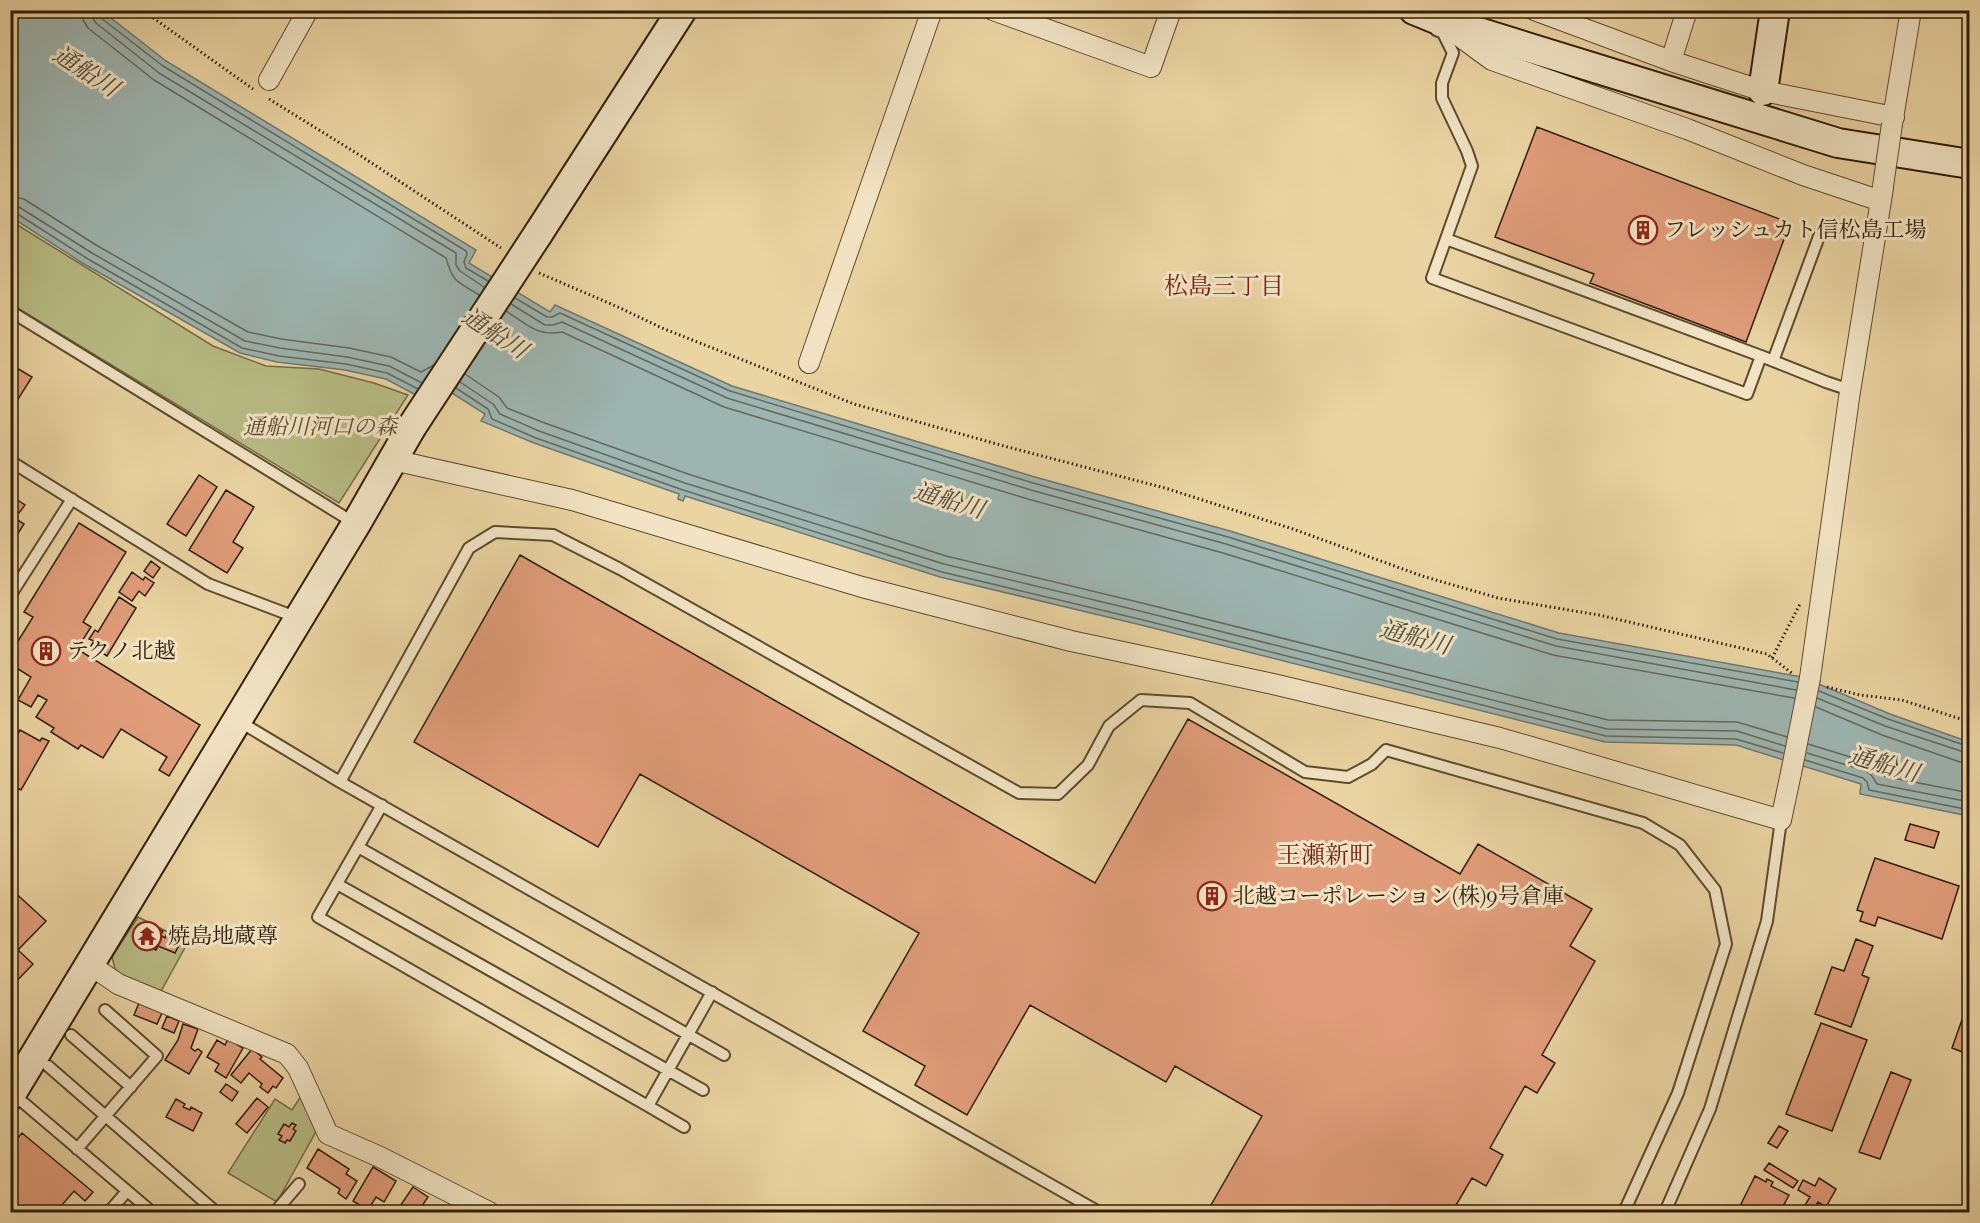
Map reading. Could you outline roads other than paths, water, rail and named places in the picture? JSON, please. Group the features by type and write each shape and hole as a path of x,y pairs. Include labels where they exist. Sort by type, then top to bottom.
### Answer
{"street":[{"path":"268,80 308,10"},
{"path":"11,1094 356,524 411,428 682,10"},
{"path":"809,363 932,10"},
{"path":"993,10 1152,66 1171,10"},
{"path":"1534,10 1671,61 1763,91 1893,121"},
{"path":"1671,61 1687,10"},
{"path":"1763,91 1775,10"},
{"path":"393,460 572,500 861,587 1036,633 1273,684 1500,738 1782,819 1810,681 1850,390 1911,10"},
{"path":"1427,14 1492,60 1687,129 1803,175 1882,193"},
{"path":"1427,14 1838,143 1970,164"},
{"path":"90,964 118,984 287,1054 298,1068 328,1134 380,1157 489,1212"}],"lane":[{"path":"1427,14 1443,33 1454,53 1442,83 1442,98 1472,166 1432,278 1747,394 1761,356"},
{"path":"1773,361 1821,231"},
{"path":"1446,239 1850,390"},
{"path":"10,310 356,524"},
{"path":"10,461 208,584 298,618"},
{"path":"10,596 72,499"},
{"path":"340,782 469,548 495,532 553,535 620,570 1019,793 1058,794 1088,765 1109,726 1141,700 1190,703 1305,772 1348,777 1372,764 1386,750 1643,823 1680,845 1715,890 1726,944 1678,1093 1624,1212"},
{"path":"237,720 340,782 1100,1212"},
{"path":"381,805 318,917 684,1127"},
{"path":"1665,1212 1710,1109 1767,921 1782,819"},
{"path":"358,847 724,1055"},
{"path":"337,884 703,1090"},
{"path":"648,1106 712,992"},
{"path":"77,1149 157,1056 105,1010"},
{"path":"71,1035 131,1087"},
{"path":"48,1066 216,1212"},
{"path":"11,1094 152,1212"},
{"path":"275,1212 299,1184"},
{"path":"110,1212 127,1191"}],"water":[{"name":"通船川","path":"10,11 102,11 166,61 476,250 469,263 550,312 555,305 732,386 1035,477 1230,531 1559,633 1802,677 1890,714 1969,742 1969,816 1860,794 1861,784 1736,745 1605,742 1137,624 940,577 685,496 683,501 678,499 679,494 534,443 481,421 485,414 441,386 429,402 386,379 345,370 277,362 240,353 84,264 11,217"}],"place":[{"name":"フレッシュカト信松島工場","path":"1643,230"},
{"name":"テクノ北越","path":"46,651"},
{"name":"北越コーポレーション(株)9号倉庫","path":"1212,896"},
{"name":"焼島地蔵尊","path":"147,936"}],"district":[{"name":"松島三丁目","path":"1224,286"},
{"name":"王瀬新町","path":"1325,855"}],"park label":[{"name":"通船川河口の森","path":"320,427"}]}
